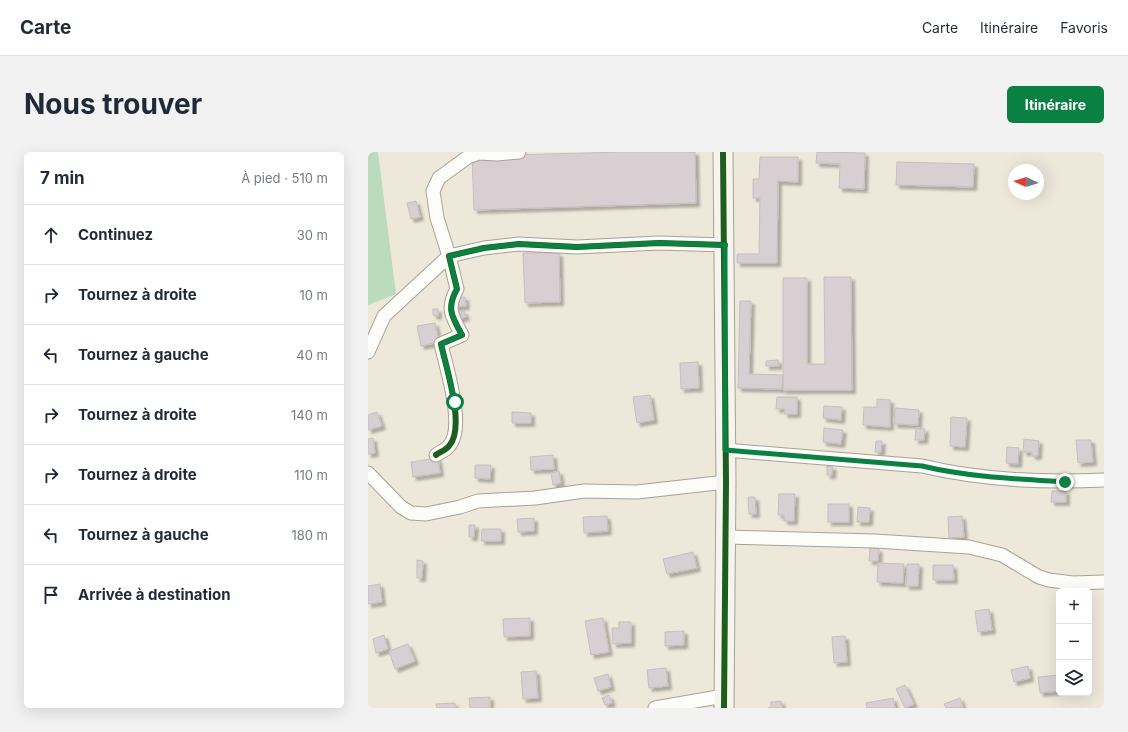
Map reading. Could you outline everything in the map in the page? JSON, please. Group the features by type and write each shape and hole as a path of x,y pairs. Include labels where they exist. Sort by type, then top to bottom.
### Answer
{"street":[{"path":"436,455 450,446 455,432 455,402 441,344 462,335 453,318 451,300 457,289 449,256 437,218 433,191 440,178 468,157 480,153 497,154 519,152"},
{"path":"655,708 724,702 724,538 726,482 723,152"},
{"path":"368,352 384,316 449,256 484,248 519,244 577,247 659,243 725,245"},
{"path":"725,450 922,466 943,471 1016,479 1065,482 1104,480"},
{"path":"368,473 401,507 411,513 426,514 460,507 478,501 535,498 584,492 637,492 726,482"},
{"path":"724,538 868,541 969,547 1002,554 1039,577 1049,580 1073,583 1104,582"}],"green space":[{"path":"368,152 378,152 396,294 368,305"}],"building":[{"path":"624,152 695,152 696,203 474,210 472,156"},
{"path":"817,152 865,153 864,189 839,188 840,164 816,163"},
{"path":"760,157 798,157 798,182 778,181 777,263 737,263 737,254 759,254 760,198 753,198 753,179 759,179"},
{"path":"897,162 974,164 973,187 896,185"},
{"path":"416,201 420,217 411,219 407,203"},
{"path":"523,253 559,253 560,302 525,303"},
{"path":"824,277 851,277 852,390 783,390 783,278 807,278 807,364 825,364"},
{"path":"465,297 466,306 455,307 454,298"},
{"path":"740,301 751,301 749,374 783,375 782,389 738,388"},
{"path":"433,309 438,309 438,316 433,315"},
{"path":"464,311 466,317 458,319 456,313"},
{"path":"435,323 439,342 421,346 417,326"},
{"path":"778,360 779,366 766,366 766,361"},
{"path":"698,362 699,388 681,389 680,363"},
{"path":"650,395 654,420 637,423 633,397"},
{"path":"777,397 797,397 797,414 784,414 785,409 776,409"},
{"path":"877,399 890,400 890,427 863,425 864,407 877,407"},
{"path":"824,406 842,407 841,420 823,418"},
{"path":"895,408 919,410 918,425 894,424"},
{"path":"377,412 382,426 368,430 368,415"},
{"path":"512,412 531,413 531,423 512,423"},
{"path":"951,417 967,418 965,447 950,446"},
{"path":"824,428 843,430 841,444 823,442"},
{"path":"916,428 925,429 924,440 915,440"},
{"path":"373,438 375,453 368,454 368,439"},
{"path":"1024,439 1039,441 1038,456 1032,456 1032,452 1023,452"},
{"path":"1076,440 1091,440 1093,462 1078,463"},
{"path":"876,441 882,441 881,452 875,452"},
{"path":"1007,447 1019,448 1018,464 1006,463"},
{"path":"553,455 554,469 531,470 530,457"},
{"path":"438,458 440,473 413,477 411,462"},
{"path":"475,465 491,465 490,479 475,478"},
{"path":"827,466 833,467 832,475 827,475"},
{"path":"559,471 561,483 553,485 551,473"},
{"path":"1052,491 1066,491 1066,502 1051,502"},
{"path":"779,494 795,494 794,521 784,521 784,515 778,515"},
{"path":"748,497 755,497 756,514 749,514"},
{"path":"828,504 849,504 849,522 828,522"},
{"path":"858,507 870,508 869,522 857,522"},
{"path":"607,516 608,531 584,533 583,517"},
{"path":"962,516 964,537 949,538 948,517"},
{"path":"534,518 534,531 518,532 517,519"},
{"path":"469,525 475,525 474,537 469,537"},
{"path":"482,529 501,529 501,541 481,541"},
{"path":"870,548 879,549 878,561 869,561"},
{"path":"693,552 697,568 667,574 663,559"},
{"path":"417,560 423,561 422,578 417,578"},
{"path":"878,563 904,564 903,583 877,582"},
{"path":"907,564 919,564 918,586 906,586"},
{"path":"933,565 953,565 954,580 933,580"},
{"path":"380,584 382,602 368,604 368,586"},
{"path":"989,609 992,630 978,632 975,611"},
{"path":"530,618 530,636 504,637 503,619"},
{"path":"603,618 609,652 591,655 585,621"},
{"path":"619,622 631,622 631,643 613,644 612,628 619,628"},
{"path":"684,631 684,645 665,646 665,632"},
{"path":"384,635 388,649 376,653 373,639"},
{"path":"845,636 847,662 834,663 832,637"},
{"path":"408,644 415,661 395,669 389,651"},
{"path":"1028,666 1030,678 1014,682 1011,670"},
{"path":"666,668 668,686 649,688 647,670"},
{"path":"536,671 538,698 523,699 521,672"},
{"path":"608,674 611,687 598,691 594,678"},
{"path":"1056,675 1056,691 1040,693 1038,677"},
{"path":"905,685 914,704 905,708 896,689"},
{"path":"609,695 612,703 605,705 602,698"},
{"path":"490,697 490,708 470,708 469,698"},
{"path":"893,698 895,708 867,708 866,703"},
{"path":"960,698 963,707 946,708 944,704"},
{"path":"781,701 782,708 768,708 771,707 771,702"},
{"path":"455,703 455,708 437,708 436,704"}],"cycle path":[{"path":"723,152 726,482 724,708"},
{"path":"436,455 449,446 454,437 456,426 453,397 441,344 462,335 453,318 451,307 457,289 449,256 484,248 519,244 577,247 659,243 725,245"}],"route":[{"path":"455,402 441,344 462,335 453,318 451,300 457,289 449,256 484,248 519,244 577,247 659,243 725,245 725,450 922,466 943,471 1016,479 1065,482"}]}
